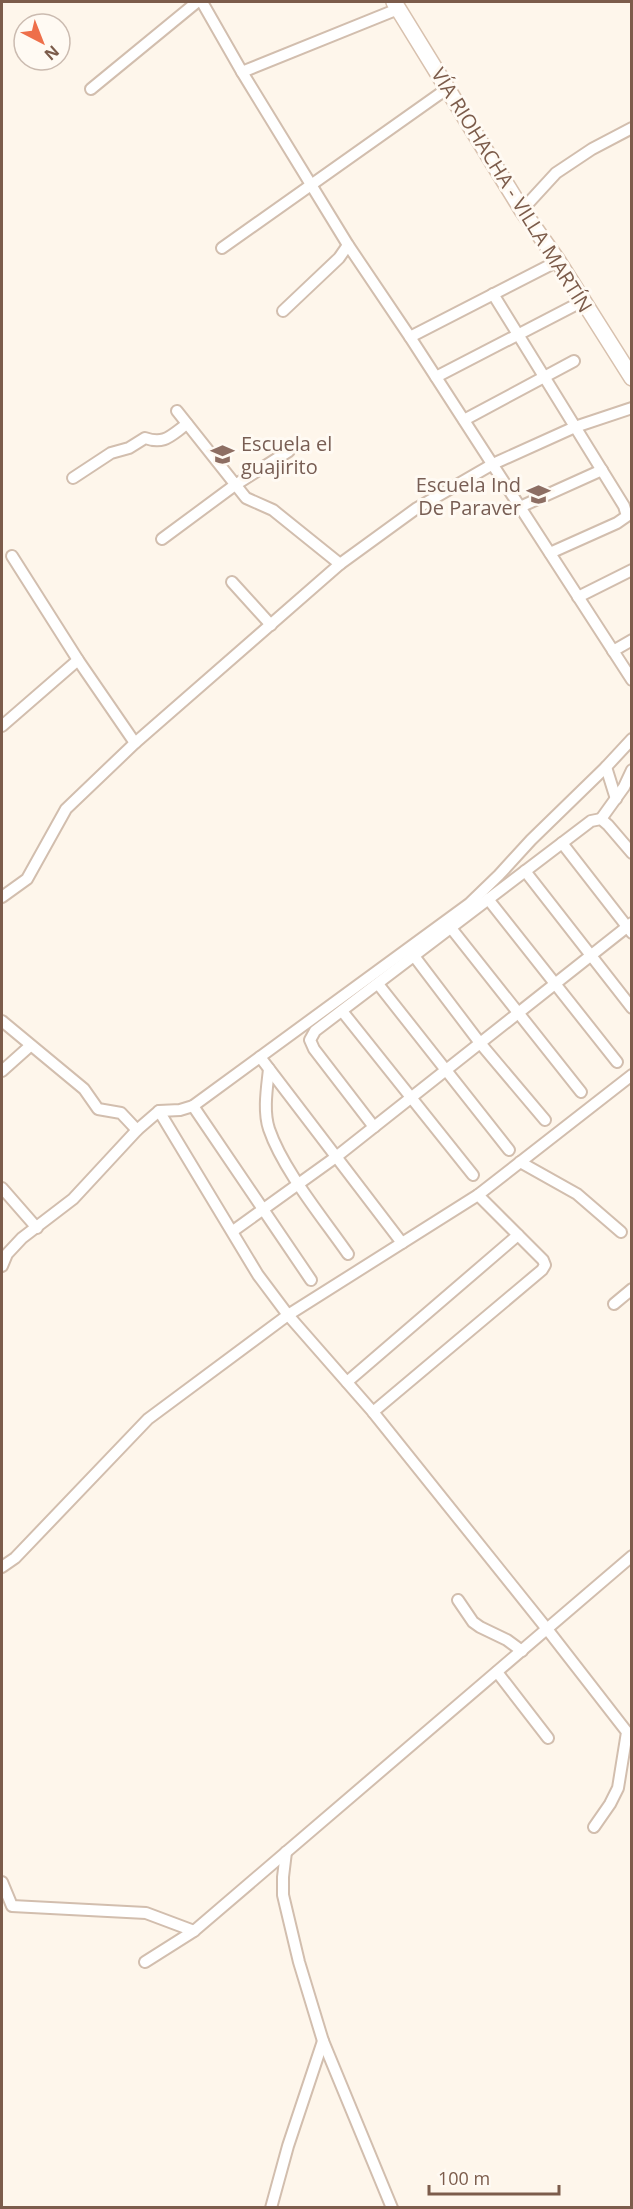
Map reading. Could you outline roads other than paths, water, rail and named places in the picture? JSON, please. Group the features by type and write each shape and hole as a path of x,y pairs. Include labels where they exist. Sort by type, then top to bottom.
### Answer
{"main road":[{"name":"VÍA RIOHACHA - VILLA MARTÍN","path":"396,5 522,210 558,261 632,378"}],"street":[{"path":"91,89 197,2"},
{"path":"202,2 348,245 632,680"},
{"path":"242,72 396,5"},
{"path":"222,248 448,88"},
{"path":"522,210 556,173 592,149 632,128"},
{"path":"284,312 339,258 348,245"},
{"path":"410,337 558,261"},
{"path":"494,294 624,506 627,516 618,523 550,553"},
{"path":"436,377 583,302"},
{"path":"464,420 574,361"},
{"path":"2,897 27,879 66,810 135,743 340,564 417,508 493,464 575,427 632,408"},
{"path":"177,411 246,498 273,510 340,564"},
{"path":"73,478 111,453 129,448 145,438 156,441 166,439 187,424"},
{"path":"162,539 235,485 289,451"},
{"path":"520,507 602,470"},
{"path":"12,556 78,660 135,743"},
{"path":"578,597 632,570"},
{"path":"232,582 271,625"},
{"path":"613,651 632,640"},
{"path":"2,726 78,660"},
{"path":"2,1266 7,1254 22,1238 73,1198 137,1130 159,1111 180,1110 193,1106 469,904 632,739"},
{"path":"606,767 616,799"},
{"path":"601,819 616,799 632,770"},
{"path":"374,1127 314,1049 310,1040 315,1031 591,820 601,819 632,853"},
{"path":"233,1231 336,1157 591,955 630,928 562,843"},
{"path":"525,871 632,1008"},
{"path":"488,899 617,1062"},
{"path":"451,928 581,1092"},
{"path":"414,956 480,1043 545,1120"},
{"path":"378,984 509,1150"},
{"path":"342,1011 473,1175"},
{"path":"2,1021 84,1089 98,1109 121,1113 137,1130"},
{"path":"2,1071 30,1046"},
{"path":"260,1057 402,1243"},
{"path":"269,1069 266,1095 269,1128 292,1174 348,1254"},
{"path":"2,1567 15,1558 148,1419 288,1315 478,1195 632,1075"},
{"path":"193,1106 311,1281"},
{"path":"159,1111 258,1275 288,1315 373,1412 627,1732 618,1788 594,1827"},
{"path":"520,1162 577,1194 621,1232"},
{"path":"2,1188 37,1228"},
{"path":"373,1412 542,1270 545,1265 543,1260 478,1195"},
{"path":"347,1382 518,1235"},
{"path":"615,1304 632,1289"},
{"path":"145,1962 194,1931 632,1556"},
{"path":"458,1600 472,1622 500,1636 522,1651"},
{"path":"497,1672 548,1738"},
{"path":"286,1852 283,1895 299,1962 323,2041 392,2208"},
{"path":"2,1882 12,1906 146,1913 194,1931"},
{"path":"271,2208 288,2146 323,2041"}],"place":[{"name":"Escuela el guajirito","path":"223,455"},
{"name":"Escuela Ind De Paraver","path":"539,495"}]}
